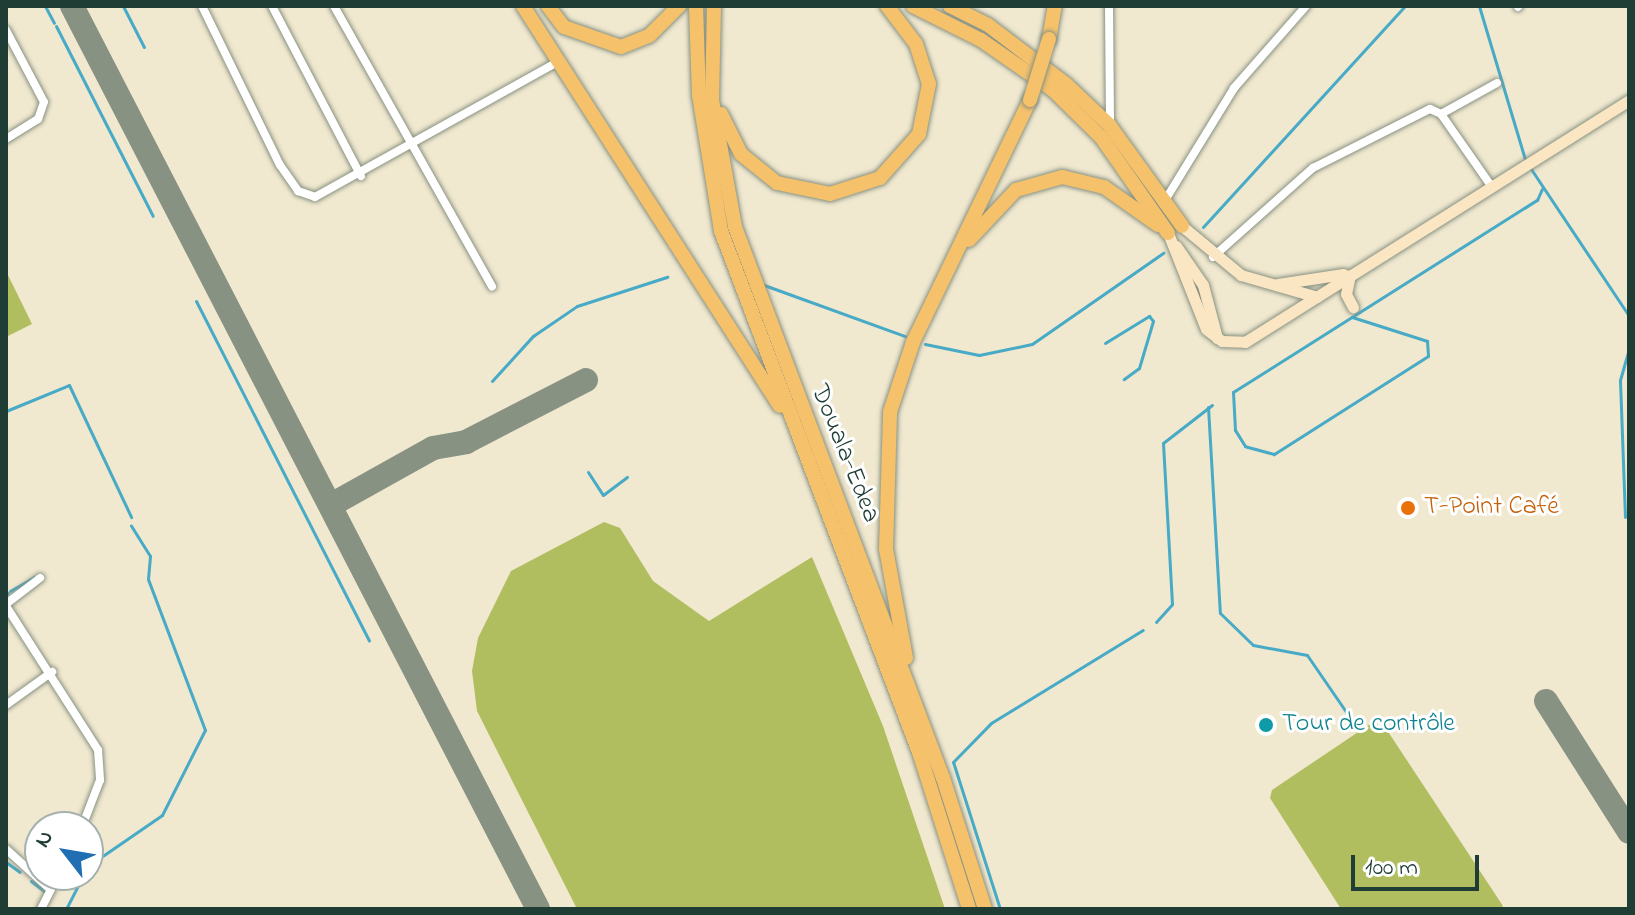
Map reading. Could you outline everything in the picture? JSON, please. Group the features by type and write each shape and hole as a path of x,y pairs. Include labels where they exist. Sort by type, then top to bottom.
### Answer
{"highway":[{"path":"523,6 556,63 734,324 800,444"},
{"path":"548,6 564,27 621,47 650,35 679,6"},
{"name":"Douala-Edea","path":"696,6 714,204 800,444 925,768 969,909"},
{"name":"Douala-Edea","path":"714,6 710,41 735,227 935,754 985,909"},
{"path":"710,41 716,98 741,154 777,183 830,194 880,178 919,134 929,84 924,60 887,6"},
{"path":"913,6 981,40 1053,90 1101,137 1160,207"},
{"path":"950,6 1031,54 1110,126 1174,234"},
{"path":"935,754 898,633 884,502 896,387 949,266 1030,100 1049,39 1055,6"},
{"path":"949,266 994,207 1037,181 1062,177 1104,187 1174,234"}],"street":[{"path":"202,6 298,191 315,197 361,176 556,63"},
{"path":"272,6 361,176"},
{"path":"334,6 492,286"},
{"path":"1109,6 1110,126"},
{"path":"1160,207 1234,88 1306,6"},
{"path":"6,30 44,102 38,119 6,139"},
{"path":"1441,114 1497,83"},
{"path":"1174,234 1203,285 1217,339 1245,342 1629,100"},
{"path":"1213,257 1313,168 1430,109 1441,114 1492,187"},
{"path":"1174,234 1260,283 1317,297"},
{"path":"1260,283 1302,284 1355,272"},
{"path":"1353,307 1346,294 1355,272"},
{"path":"40,578 6,605 52,672 98,750 100,780 88,811"},
{"path":"6,705 52,672"},
{"path":"7,851 24,866"}],"green space":[{"path":"6,271 32,324 6,337"},
{"path":"604,522 620,528 653,581 709,621 812,557 883,726 945,909 577,909 477,711 472,671 478,638 511,571"},
{"path":"1379,718 1503,906 1499,909 1341,909 1270,798 1272,790"}],"waterway":[{"path":"45,6 54,23"},
{"path":"123,6 144,47"},
{"path":"1203,227 1405,6"},
{"path":"1479,6 1525,159"},
{"path":"56,26 153,216"},
{"path":"1529,166 1629,316"},
{"path":"1352,317 1427,341 1428,356 1274,454 1245,446 1235,430 1233,392 1537,200 1542,189"},
{"path":"925,344 979,355 1032,344 1163,253"},
{"path":"492,381 533,336 577,306 667,277"},
{"path":"764,285 905,336"},
{"path":"196,301 369,640"},
{"path":"1105,343 1149,316 1153,321 1139,368 1124,379"},
{"path":"1625,517 1620,380 1629,348"},
{"path":"6,411 69,385 131,517"},
{"path":"1156,622 1172,604 1163,443 1212,405"},
{"path":"1208,407 1220,613 1253,645 1307,655 1349,716"},
{"path":"588,472 603,495 627,477"},
{"path":"104,855 162,815 205,730 148,579 150,556 131,525"},
{"path":"10,591 34,577"},
{"path":"1000,909 953,762 991,723 1143,630"},
{"path":"6,862 20,872"},
{"path":"66,909 75,891"}],"taxiway":[{"path":"72,6 538,909"},
{"path":"331,505 433,448 466,442 586,380"},
{"path":"1546,701 1629,832"}],"place":[{"name":"T-Point Café","path":"1408,508"},
{"name":"Tour de contrôle","path":"1266,725"}]}
